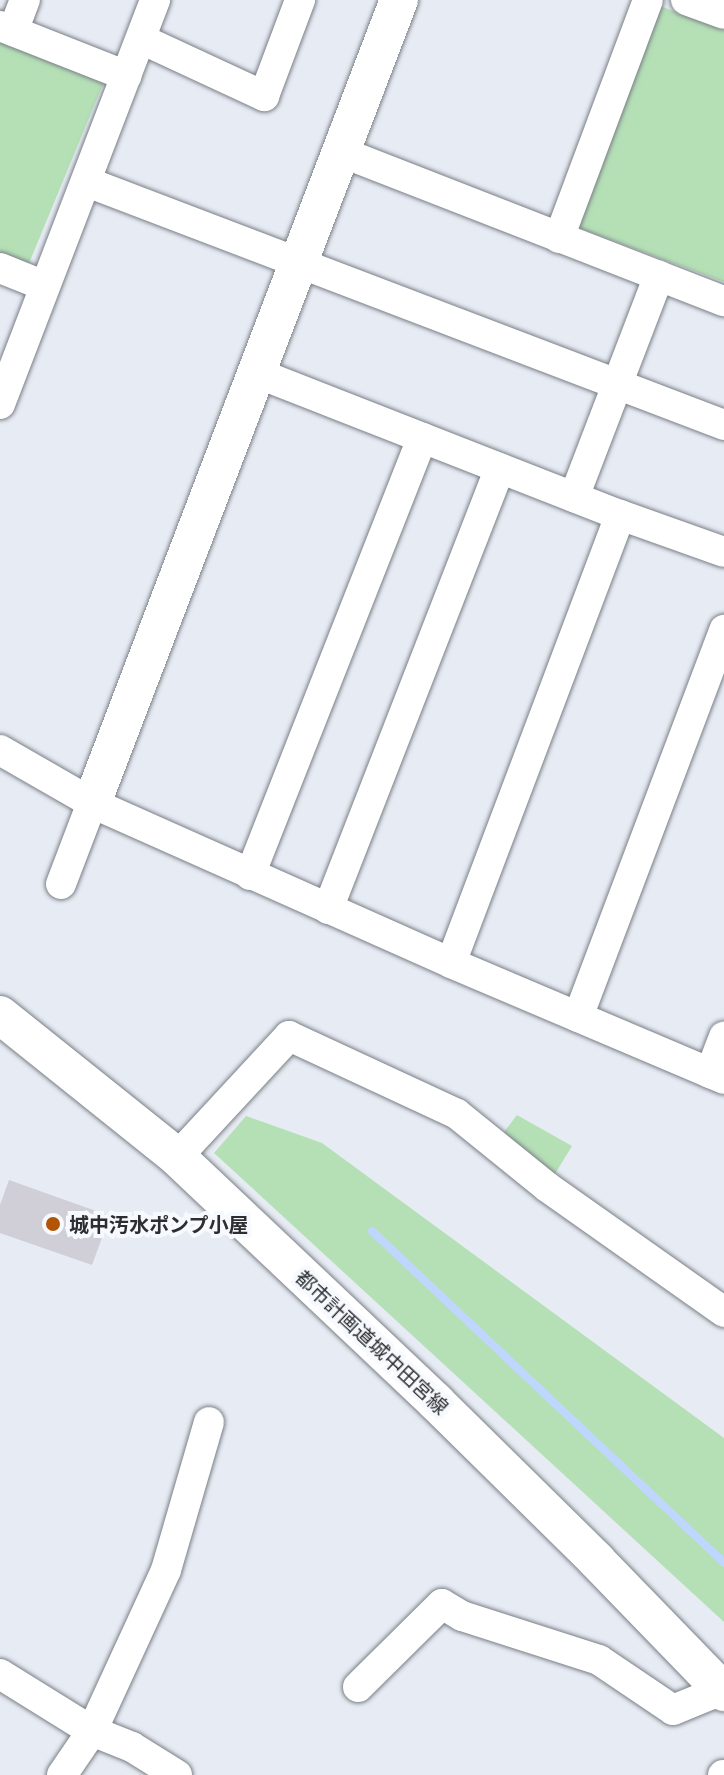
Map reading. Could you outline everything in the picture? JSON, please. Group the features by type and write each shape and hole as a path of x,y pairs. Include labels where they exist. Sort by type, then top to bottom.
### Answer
{"street":[{"path":"25,0 7,29 127,76"},
{"path":"0,404 155,0"},
{"path":"141,39 264,96 300,0"},
{"path":"61,884 399,0"},
{"path":"559,238 648,0"},
{"path":"686,0 724,14"},
{"path":"341,152 724,301"},
{"path":"87,182 724,425"},
{"path":"0,268 45,286"},
{"path":"574,497 659,276"},
{"path":"257,373 620,515 724,552"},
{"path":"250,875 422,438"},
{"path":"328,909 500,468"},
{"path":"451,963 620,515"},
{"path":"578,1017 724,630"},
{"path":"0,750 92,803 250,875 717,1076 724,1037"},
{"name":"都市計画道城中田宮線","path":"0,1015 177,1157 436,1402 723,1691"},
{"path":"177,1157 289,1036 457,1114 547,1187 724,1312"},
{"path":"62,1775 92,1731 166,1570 209,1422"},
{"path":"358,1687 442,1604 462,1616 599,1660 673,1710 723,1691"},
{"path":"0,1674 92,1731 132,1747 177,1775"}],"green space":[{"path":"660,6 724,30 724,282 579,228"},
{"path":"0,33 106,77 25,273 0,263"},
{"path":"517,1115 572,1146 547,1187 494,1145"},
{"path":"246,1116 322,1143 724,1438 724,1622 214,1153"}],"building":[{"name":"城中汚水ポンプ小屋","path":"9,1180 110,1216 92,1265 0,1233 0,1205"}],"waterway":[{"path":"372,1231 724,1563"}],"place":[{"name":"城中汚水ポンプ小屋","path":"53,1224"}]}
